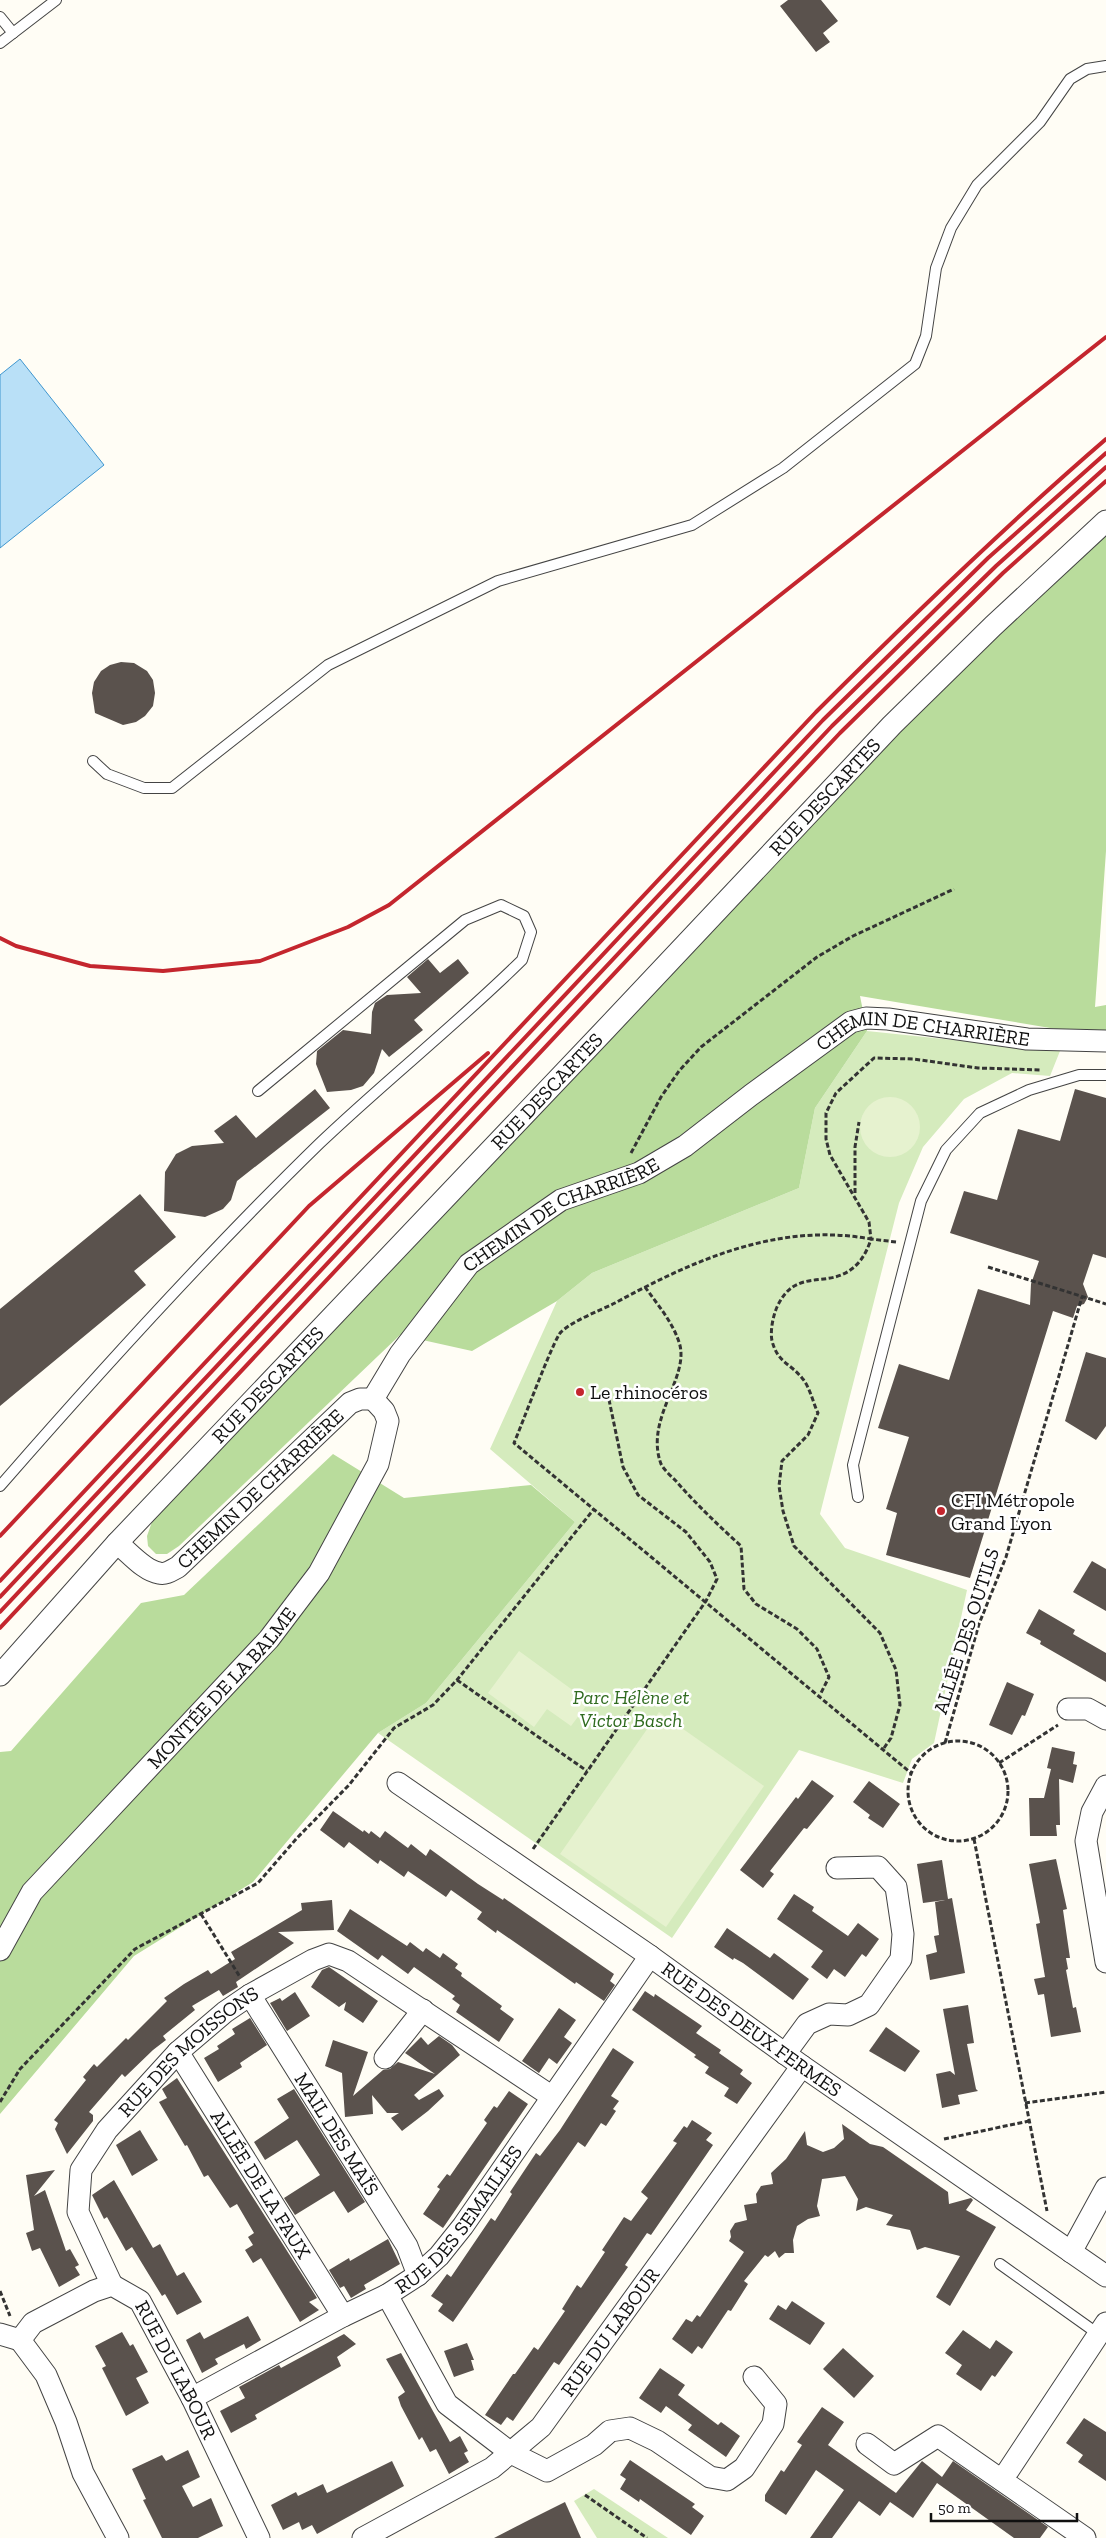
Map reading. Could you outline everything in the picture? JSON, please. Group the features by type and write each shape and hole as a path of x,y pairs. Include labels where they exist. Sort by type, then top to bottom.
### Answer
{"street":[{"name":"RUE DESCARTES","path":"0,1675 117,1543 602,1034 892,724 1000,619 1106,521"},
{"name":"CHEMIN DE CHARRIÈRE","path":"117,1543 150,1570 166,1573 178,1567 350,1403 360,1399 373,1400 400,1354 469,1264 561,1200 639,1173 686,1146 751,1095 851,1022 866,1018 888,1019 1027,1039 1106,1041"},
{"name":"MONTÉE DE LA BALME","path":"0,1950 32,1892 270,1639 319,1572 378,1464 388,1421 384,1411 373,1400"},
{"path":"1068,1709 1088,1709 1106,1719"},
{"name":"RUE DES DEUX FERMES","path":"398,1783 650,1956 794,2060 1106,2276"},
{"path":"1106,1786 1092,1812 1086,1841 1106,1962"},
{"name":"RUE DU LABOUR","path":"363,2538 492,2468 541,2427 794,2060 807,2024 829,2014 848,2016 868,2005 901,1959 903,1934 896,1887 878,1867 837,1868"},
{"name":"RUE DES MOISSONS","path":"112,2285 78,2212 81,2170 107,2130 178,2052 225,2012 250,1995 313,1960 329,1954 348,1961 551,2096"},
{"name":"RUE DES SEMAILLES","path":"192,2398 343,2316 387,2295 418,2276 439,2256 463,2226 551,2096 650,1956"},
{"name":"MAIL DES MAÏS","path":"250,1995 407,2246 418,2276"},
{"path":"386,2058 423,2010"},
{"name":"ALLÉE DE LA FAUX","path":"178,2052 343,2316"},
{"path":"1062,2246 1106,2188"},
{"name":"RUE DU LABOUR","path":"20,2340 33,2323 94,2291 112,2285 140,2301 192,2398 259,2538"},
{"path":"387,2295 446,2404 511,2453 546,2471 594,2445 610,2431 630,2428 657,2441 710,2477 727,2480 744,2468 774,2424 776,2404 754,2377"},
{"path":"1002,2480 1104,2332"},
{"path":"0,2334 20,2340 46,2375 66,2422 83,2473 118,2538"},
{"path":"867,2444 894,2464 938,2436 1085,2538"}],"lane":[{"path":"0,43 56,0"},
{"path":"0,17 13,33"},
{"path":"93,761 107,774 144,788 172,788 328,665 498,581 692,525 783,468 915,364 926,336 936,268 951,228 977,185 1040,122 1070,79 1087,69 1106,66"},
{"path":"0,1486 164,1300 321,1143 522,960 531,932 524,916 501,905 465,920 258,1091"},
{"path":"858,1497 853,1464 921,1201 946,1150 980,1113 1029,1090 1079,1075 1106,1075"},
{"path":"1000,2264 1104,2332"}],"path":[{"path":"630,1154 666,1090 679,1071 701,1047 817,957 853,936 954,889"},
{"path":"855,1195 830,1155 826,1139 826,1113 836,1093 874,1058 913,1059 978,1068 1045,1070"},
{"path":"859,1122 855,1147 855,1195 858,1206 869,1222 871,1239 867,1250 853,1268 834,1278 806,1281 784,1292 773,1315 772,1340 780,1360 803,1378 818,1413 808,1435 782,1461 779,1486 782,1511 794,1546 880,1633 896,1670 900,1705 891,1738 884,1748"},
{"path":"909,1244 831,1235 780,1238 736,1248 668,1274 560,1332 514,1443 912,1773"},
{"path":"988,1267 1106,1304"},
{"path":"645,1286 669,1320 680,1343 679,1367 662,1410 656,1445 662,1466 698,1507 741,1546 744,1589 756,1604 797,1629 818,1648 829,1677 820,1695"},
{"name":"ALLÉE DES OUTILS","path":"945,1744 979,1624 1006,1557 1082,1297"},
{"path":"533,1850 706,1601 717,1579 710,1562 686,1532 638,1495 623,1467 606,1390"},
{"path":"0,2102 20,2070 135,1949 258,1883 297,1838 350,1785 394,1728 433,1705 457,1680 594,1509"},
{"path":"457,1680 587,1771"},
{"path":"999,1763 1059,1725 1068,1709"},
{"path":"955,1742 972,1744 987,1751 999,1763 1006,1777 1008,1792 1006,1807 999,1821 988,1832 974,1839 958,1841 942,1839 928,1831 917,1820 910,1805 908,1789 912,1773 918,1761 929,1751 945,1744 955,1742"},
{"path":"974,1839 1029,2121 1062,2246"},
{"path":"201,1914 250,1995"},
{"path":"1026,2103 1106,2092"},
{"path":"950,2138 1029,2121"},
{"path":"585,2495 647,2538"}],"green space":[{"path":"1106,531 1106,851 1095,1007 1106,1005 1106,1034 1068,1031 860,996 867,1031 815,1108 799,1188 592,1273 557,1301 472,1351 400,1335 179,1546 167,1554 156,1554 148,1546 147,1536 153,1519 857,771"},
{"name":"Parc Hélène et Victor Basch","path":"867,1031 1060,1051 1050,1076 1012,1073 964,1099 923,1147 899,1203 820,1514 845,1548 967,1590 934,1743 912,1759 903,1783 799,1750 672,1938 378,1733 426,1703 575,1522 490,1449 557,1301 592,1273 799,1188 815,1108"},
{"path":"884,1097 896,1097 912,1105 918,1115 920,1127 918,1139 912,1149 896,1157 884,1157 868,1149 860,1133 860,1121 868,1105"},
{"path":"333,1454 404,1498 531,1485 575,1522 426,1703 378,1733 253,1882 134,1956 0,2114 0,1752 11,1751 141,1603 184,1595"},
{"path":"519,1651 589,1702 571,1726 547,1709 534,1727 488,1693"},
{"path":"659,1712 764,1786 666,1927 560,1854"},
{"path":"594,2489 668,2538 597,2538 574,2501"}],"water":[{"path":"20,359 104,465 0,548 0,375"}],"building":[{"path":"788,0 821,0 838,21 823,33 830,42 816,52 780,6"},
{"path":"121,662 134,663 147,671 153,680 155,693 153,706 145,716 136,722 123,725 95,713 92,693 94,682 101,671 110,665"},
{"path":"428,959 440,973 458,959 469,973 414,1020 423,1030 389,1057 382,1049 374,1073 363,1086 351,1090 327,1092 316,1064 317,1051 343,1030 371,1034 372,1012 375,1003 387,995 421,993 407,977"},
{"path":"315,1089 330,1108 237,1181 231,1200 223,1209 205,1217 164,1211 165,1172 176,1154 192,1146 224,1143 214,1131 236,1115 256,1138"},
{"path":"1075,1089 1106,1098 1106,1258 1093,1254 1083,1284 1088,1297 1084,1304 1077,1306 1073,1318 1053,1311 970,1578 886,1555 897,1513 886,1509 909,1437 878,1428 899,1364 949,1380 978,1289 1030,1305 1031,1284 1039,1261 950,1233 964,1191 997,1200 1018,1129 1060,1141"},
{"path":"140,1194 176,1237 134,1271 146,1285 0,1406 0,1309"},
{"path":"1086,1352 1106,1358 1106,1426 1096,1440 1065,1421"},
{"path":"1092,1561 1106,1569 1106,1611 1073,1592"},
{"path":"1039,1609 1075,1630 1073,1634 1106,1653 1106,1682 1040,1644 1041,1641 1026,1633"},
{"path":"1007,1682 1034,1694 1025,1716 1022,1715 1012,1735 989,1725"},
{"path":"1052,1747 1075,1752 1073,1764 1077,1765 1073,1783 1059,1779 1060,1825 1056,1825 1057,1836 1030,1836 1029,1798 1044,1798 1051,1769 1047,1768"},
{"path":"812,1780 834,1796 807,1829 804,1828 770,1871 774,1874 763,1888 740,1870 796,1797 798,1799"},
{"path":"869,1781 900,1804 883,1828 868,1818 870,1815 853,1802"},
{"path":"333,1811 363,1832 364,1830 369,1834 371,1831 380,1838 385,1831 408,1848 411,1844 426,1856 430,1849 478,1884 503,1900 504,1898 614,1974 610,1981 615,1985 604,2001 576,1982 575,1984 497,1930 496,1933 477,1919 482,1912 451,1890 446,1897 408,1871 404,1877 380,1860 378,1864 349,1842 344,1848 320,1830"},
{"path":"1056,1859 1067,1909 1063,1910 1070,1958 1066,1958 1068,1969 1066,1970 1073,2008 1076,2007 1081,2032 1051,2037 1044,1994 1038,1995 1034,1979 1045,1977 1036,1924 1040,1923 1029,1864"},
{"path":"942,1860 948,1899 952,1898 965,1973 930,1980 926,1955 937,1952 934,1936 939,1935 935,1902 945,1900 923,1903 917,1864"},
{"path":"794,1894 814,1907 812,1911 848,1936 858,1923 879,1939 866,1957 862,1954 845,1977 834,1969 827,1979 811,1967 823,1951 777,1919"},
{"path":"332,1900 334,1930 278,1932 294,1943 236,1982 238,1987 223,1996 219,1990 192,2006 195,2010 163,2036 166,2040 125,2077 122,2074 89,2112 93,2115 93,2121 67,2154 55,2129 58,2123 54,2120 86,2080 83,2077 94,2064 97,2067 126,2038 128,2040 167,2001 164,1998 208,1970 211,1974 235,1959 231,1952 302,1910 301,1903"},
{"path":"350,1909 407,1946 410,1942 423,1952 426,1948 440,1958 443,1953 458,1964 455,1968 462,1973 461,1976 502,2006 500,2009 514,2019 499,2042 456,2012 460,2005 452,1999 455,1996 414,1967 408,1974 382,1955 378,1960 337,1931"},
{"path":"727,1928 770,1958 774,1953 809,1979 793,2000 743,1963 734,1958 733,1960 714,1947"},
{"path":"329,1967 378,2001 363,2023 344,2010 346,2002 339,2007 311,1987 322,1970"},
{"path":"645,1991 654,1997 655,1994 702,2026 696,2033 721,2050 719,2053 743,2070 740,2074 752,2083 737,2104 724,2096 729,2088 705,2073 709,2067 694,2057 696,2055 632,2010"},
{"path":"295,1992 310,2016 287,2031 270,2003 280,1998 282,2001"},
{"path":"968,2005 974,2043 967,2044 978,2091 958,2095 960,2104 942,2108 936,2074 950,2071 955,2075 943,2009"},
{"path":"559,2008 576,2020 564,2037 572,2043 557,2064 549,2058 539,2073 522,2061"},
{"path":"250,2018 267,2045 240,2063 242,2067 218,2082 204,2058 219,2049 217,2046 235,2034 232,2029"},
{"path":"886,2027 920,2051 905,2072 869,2051"},
{"path":"439,2036 452,2045 460,2055 414,2095 419,2100 439,2089 444,2096 428,2111 402,2131 391,2118 399,2113 387,2113 372,2095 373,2114 345,2117 342,2073 325,2066 333,2040 368,2052 353,2096 383,2070 390,2069 398,2062 435,2074 405,2053 421,2037 428,2045"},
{"path":"613,2048 634,2062 611,2096 619,2101 613,2109 616,2111 606,2126 601,2123 585,2147 578,2142 453,2322 438,2311 443,2304 431,2296 447,2274 451,2277 491,2218 495,2221 512,2194 510,2192 536,2153 540,2156 560,2130"},
{"path":"177,2078 317,2298 309,2302 319,2310 300,2322 261,2258 253,2263 245,2250 253,2245 248,2237 254,2233 237,2204 230,2208 208,2175 204,2177 187,2145 185,2146 159,2102 167,2098 162,2089"},
{"path":"294,2089 365,2202 348,2213 334,2191 295,2215 284,2198 320,2175 297,2140 265,2160 254,2142 289,2118 277,2099"},
{"path":"509,2091 528,2104 443,2228 423,2214 440,2189 437,2187 447,2174 450,2176 487,2123 484,2120 494,2106 497,2108"},
{"path":"692,2120 712,2133 706,2140 713,2145 651,2235 647,2233 625,2265 628,2267 559,2365 554,2362 513,2421 507,2417 501,2425 485,2415 534,2347 538,2350 565,2311 562,2309 577,2285 581,2288 605,2252 602,2250 624,2217 631,2221 648,2198 641,2192 677,2143 673,2141 684,2126 687,2128"},
{"path":"842,2124 870,2144 883,2147 948,2192 949,2204 971,2198 973,2200 966,2210 996,2227 950,2306 936,2297 960,2256 925,2247 917,2250 910,2230 886,2225 893,2215 866,2207 856,2211 858,2199 845,2176 822,2179 817,2206 820,2216 808,2219 797,2226 793,2240 794,2253 785,2253 779,2258 775,2251 768,2257 765,2255 744,2281 748,2284 731,2311 728,2310 702,2349 698,2346 692,2354 672,2339 686,2319 692,2322 697,2315 700,2317 744,2252 729,2241 731,2237 730,2231 735,2223 747,2220 744,2205 757,2203 756,2194 761,2186 773,2184 771,2173 786,2159 805,2131 807,2145 823,2152 834,2148 844,2139"},
{"path":"140,2130 158,2160 132,2176 116,2145"},
{"path":"55,2170 34,2196 45,2190 66,2251 70,2249 79,2265 75,2267 80,2275 59,2287 40,2248 32,2251 26,2233 34,2230 26,2175"},
{"path":"114,2180 153,2248 160,2244 177,2276 184,2272 202,2302 177,2315 165,2294 162,2296 132,2247 126,2251 107,2217 104,2219 92,2195"},
{"path":"388,2239 400,2264 364,2285 366,2289 351,2298 344,2286 340,2288 329,2270 349,2258 350,2261"},
{"path":"792,2301 825,2323 810,2345 769,2319 778,2305 786,2310"},
{"path":"248,2316 261,2340 246,2349 244,2344 215,2359 218,2364 202,2373 186,2340 200,2332 204,2339"},
{"path":"963,2330 990,2349 996,2340 1013,2352 995,2377 992,2375 981,2391 956,2374 962,2365 945,2353"},
{"path":"122,2332 130,2346 133,2344 148,2372 136,2378 149,2403 126,2416 102,2368 106,2366 95,2346"},
{"path":"344,2334 356,2344 337,2357 341,2366 255,2415 257,2419 231,2433 220,2411 245,2398 239,2387 279,2365 281,2368"},
{"path":"467,2343 474,2360 471,2360 474,2370 454,2377 444,2351"},
{"path":"843,2348 874,2376 854,2398 823,2369"},
{"path":"401,2353 450,2442 460,2436 468,2451 464,2453 469,2462 449,2474 436,2449 430,2452 422,2437 419,2440 401,2406 398,2397 405,2392 386,2359"},
{"path":"660,2368 685,2385 678,2395 718,2425 721,2422 740,2436 726,2457 688,2430 692,2425 666,2406 661,2413 639,2398"},
{"path":"822,2407 844,2422 828,2445 896,2493 922,2461 942,2477 953,2461 1048,2527 1040,2538 1014,2538 937,2483 913,2518 890,2502 880,2516 859,2501 832,2538 810,2538 844,2490 816,2470 786,2515 765,2501 765,2495 781,2470 784,2472 802,2445 797,2442"},
{"path":"1084,2418 1106,2432 1106,2481 1078,2462 1083,2455 1066,2443"},
{"path":"188,2450 200,2477 182,2486 193,2507 211,2498 223,2526 198,2538 162,2538 143,2500 146,2499 132,2469 162,2455 166,2461"},
{"path":"630,2460 695,2504 692,2507 704,2516 691,2535 640,2499 639,2502 620,2489 626,2479 620,2475"},
{"path":"392,2461 404,2486 317,2534 312,2525 302,2530 299,2522 283,2530 271,2505 296,2492 298,2496 323,2484 327,2493"},
{"path":"565,2502 581,2538 494,2538 529,2520"}],"railway":[{"path":"0,938 16,946 90,966 163,971 260,961 348,927 389,905 1106,337"},
{"path":"0,1581 816,712 958,573 1106,439"},
{"path":"0,1597 823,720 988,558 1106,453"},
{"path":"0,1612 832,726 996,566 1106,467"},
{"path":"0,1628 840,733 1003,573 1106,481"},
{"path":"0,1536 309,1206 488,1053"}],"place":[{"name":"Le rhinocéros","path":"580,1392"},
{"name":"CFI Métropole Grand Lyon","path":"941,1511"}]}
